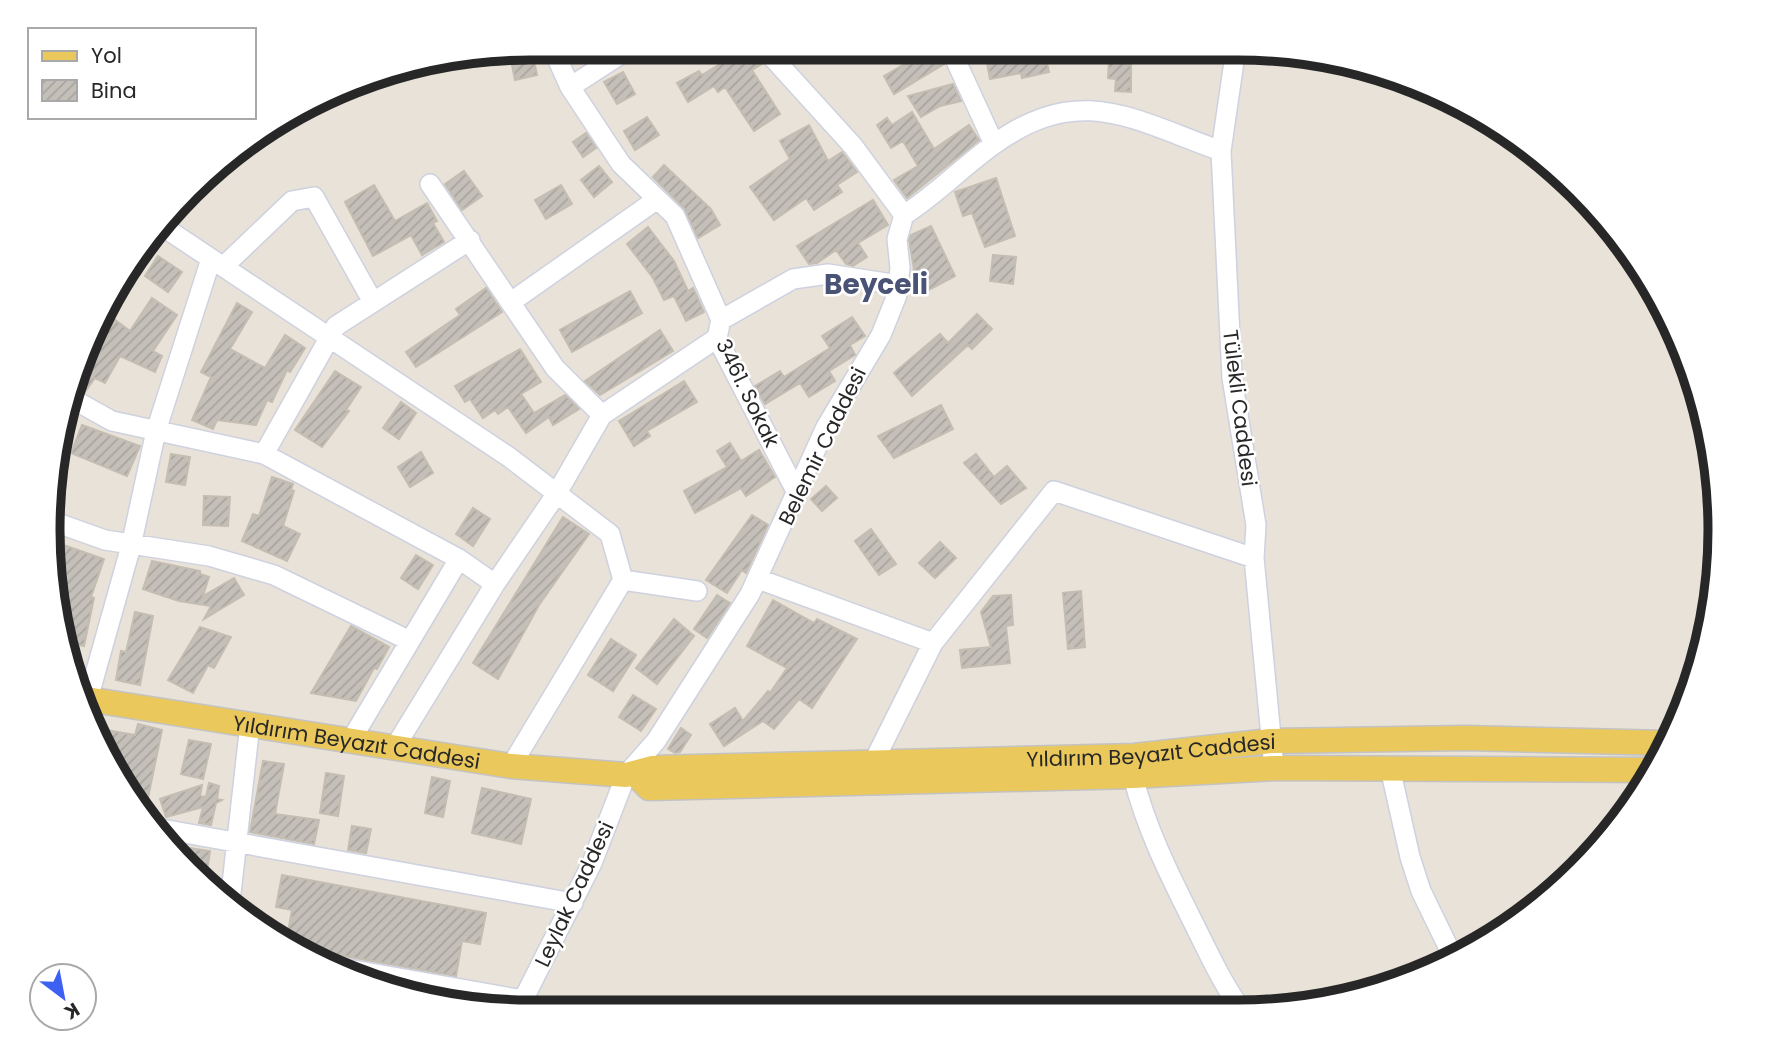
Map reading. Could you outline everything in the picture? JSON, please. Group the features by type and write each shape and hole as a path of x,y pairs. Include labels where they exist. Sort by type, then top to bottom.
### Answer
{"main road":[{"name":"Yıldırım Beyazıt Caddesi","path":"91,700 511,765 631,775 652,768 1134,756 1271,741 1466,738 1656,743"},
{"name":"Yıldırım Beyazıt Caddesi","path":"631,775 649,788 1133,776 1274,768 1641,770"}],"street":[{"name":"3461. Sokak","path":"558,60 570,87 621,164 675,216 719,329 797,493"},
{"path":"570,87 612,60"},
{"path":"775,60 853,146 904,215 994,144 1057,111 1090,109 1120,115 1221,151"},
{"path":"956,60 994,144"},
{"name":"Tülekli Caddesi","path":"1234,60 1221,151 1232,378 1256,524 1254,558 1274,768"},
{"path":"430,184 555,368 602,415"},
{"path":"87,689 131,547 156,430 218,262 292,201 314,197 373,302"},
{"path":"511,302 656,200"},
{"name":"Belemir Caddesi","path":"631,775 656,741 758,579 840,400 881,335 891,313 898,285 897,239 904,215"},
{"path":"168,230 509,457 610,534 624,580 511,765"},
{"path":"264,454 336,326 470,240"},
{"path":"395,747 495,584 557,493 602,415 719,329 793,279 828,274 898,285"},
{"path":"78,402 113,421 264,454 458,559 495,584"},
{"path":"874,761 933,643 1054,491 1254,558"},
{"path":"60,524 131,547 209,556 274,575 408,640"},
{"path":"351,740 458,559"},
{"path":"758,579 933,643"},
{"path":"624,580 697,591"},
{"path":"231,893 250,724"},
{"path":"1390,768 1410,857 1421,891 1449,950"},
{"name":"Leylak Caddesi","path":"523,1000 573,903 631,775"},
{"path":"1133,776 1142,811 1185,906 1234,1000"},
{"path":"168,830 573,903"},
{"path":"375,975 478,997"}],"building":[{"path":"534,60 537,75 515,80 511,61"},
{"path":"726,60 760,60 762,64 752,70 780,114 754,131 725,87 718,92 714,86 688,102 677,83 699,71 702,75"},
{"path":"911,60 942,60 944,64 894,94 884,76"},
{"path":"986,60 1046,60 1049,72 1022,78 1021,73 990,79"},
{"path":"1109,61 1131,64 1131,92 1115,91 1116,79 1108,78"},
{"path":"623,72 635,94 617,104 604,82"},
{"path":"953,84 961,101 940,106 921,117 908,96"},
{"path":"912,112 934,149 969,125 979,140 907,198 894,180 918,166 903,141 891,148 877,125 887,118 892,125"},
{"path":"647,117 659,135 635,150 624,131"},
{"path":"809,125 828,161 842,152 857,172 837,185 842,192 814,210 806,198 774,220 750,187 790,159 780,141"},
{"path":"586,133 596,148 583,157 573,142"},
{"path":"664,165 711,209 720,225 698,238 684,208 653,177"},
{"path":"599,166 612,182 594,197 581,180"},
{"path":"464,171 482,196 462,210 445,184"},
{"path":"996,178 1015,236 985,247 972,213 963,216 955,192"},
{"path":"374,185 395,221 427,203 437,221 433,223 444,242 422,255 411,235 373,256 345,202"},
{"path":"561,185 572,204 546,219 535,200"},
{"path":"873,200 888,225 858,243 867,257 853,266 846,264 836,250 817,263 809,264 797,246"},
{"path":"931,226 955,276 923,293 912,273 914,269 909,240 911,235"},
{"path":"648,227 674,261 688,291 693,288 704,312 686,321 674,296 664,300 653,278 627,244"},
{"path":"993,255 1016,257 1013,284 990,281"},
{"path":"158,256 182,272 168,292 145,276"},
{"path":"486,288 502,312 416,367 406,352 460,315 456,309"},
{"path":"630,291 642,313 572,352 560,330"},
{"path":"152,298 177,315 153,351 162,356 155,372 120,356 105,383 95,378 85,392 81,390 111,317 130,331"},
{"path":"237,303 252,312 230,349 265,368 285,335 305,348 290,372 287,370 272,402 267,400 256,425 217,420 213,429 192,420 211,377 201,372"},
{"path":"977,314 992,329 972,349 968,345 912,396 894,373 940,334 948,343"},
{"path":"852,317 865,336 850,345 855,355 829,371 835,381 809,397 800,383 765,404 755,386 780,371 784,377 830,348 822,336"},
{"path":"660,330 673,351 600,395 585,381"},
{"path":"520,349 541,382 521,394 534,413 565,395 579,409 553,425 549,417 526,433 508,407 498,414 495,410 483,418 470,399 465,402 455,386"},
{"path":"335,371 361,387 346,410 349,411 322,447 295,430"},
{"path":"684,381 697,402 647,431 650,436 634,446 619,421"},
{"path":"401,402 416,413 399,439 383,428"},
{"path":"941,405 953,429 894,458 878,436"},
{"path":"82,425 140,446 127,476 71,453"},
{"path":"730,443 741,461 759,450 775,477 746,496 741,488 695,513 684,491 727,467 717,451"},
{"path":"421,452 433,473 410,487 398,467"},
{"path":"171,454 190,457 185,485 166,482"},
{"path":"976,454 994,477 1007,466 1026,488 1001,504 964,463"},
{"path":"272,477 293,484 291,490 294,491 283,526 300,534 287,561 242,541 253,514 259,516"},
{"path":"826,486 837,498 822,511 811,499"},
{"path":"204,496 230,497 228,526 203,525"},
{"path":"473,508 490,519 473,546 456,534"},
{"path":"752,515 768,525 746,573 742,570 727,593 706,580"},
{"path":"563,517 589,534 539,605 498,679 473,663"},
{"path":"871,529 896,564 879,575 855,541"},
{"path":"940,542 956,558 935,578 919,563"},
{"path":"60,544 104,559 91,597 94,598 84,646 74,644 69,622"},
{"path":"416,555 433,565 418,589 401,578"},
{"path":"152,561 200,571 200,574 209,577 203,596 234,578 244,595 204,619 211,606 179,601 143,589"},
{"path":"1081,591 1085,647 1068,649 1063,593"},
{"path":"717,595 730,603 707,638 694,629"},
{"path":"1011,595 1013,625 1006,626 1010,663 962,668 960,650 991,647 981,612 993,596"},
{"path":"773,600 814,623 817,619 857,639 812,708 799,699 774,729 763,721 724,746 710,724 735,708 743,721 768,691 770,693 787,668 747,646"},
{"path":"135,612 153,616 140,685 116,680 121,651 126,652"},
{"path":"674,619 694,636 657,684 636,668"},
{"path":"351,626 389,647 377,669 374,668 356,701 311,693"},
{"path":"200,627 231,637 214,668 208,665 193,693 168,680"},
{"path":"611,639 636,655 613,691 588,675"},
{"path":"633,695 656,709 641,731 619,717"},
{"path":"138,724 162,730 147,802 104,729 135,735"},
{"path":"681,728 691,735 680,752 675,753 668,749"},
{"path":"189,740 211,744 203,779 181,774"},
{"path":"263,761 284,764 275,814 319,820 314,844 250,832"},
{"path":"326,773 344,776 338,816 320,813"},
{"path":"432,777 450,781 443,817 425,813"},
{"path":"209,783 219,786 217,799 222,800 216,803 211,825 199,823 203,807 166,817 160,799 202,785 200,796 206,797"},
{"path":"482,788 531,799 521,844 472,833"},
{"path":"352,826 371,829 366,853 348,850"},
{"path":"182,847 210,851 207,872"},
{"path":"282,875 486,913 480,944 462,941 456,976 329,955 288,933 292,910 276,907"}],"district":[{"name":"Beyceli","path":"876,284"}]}
